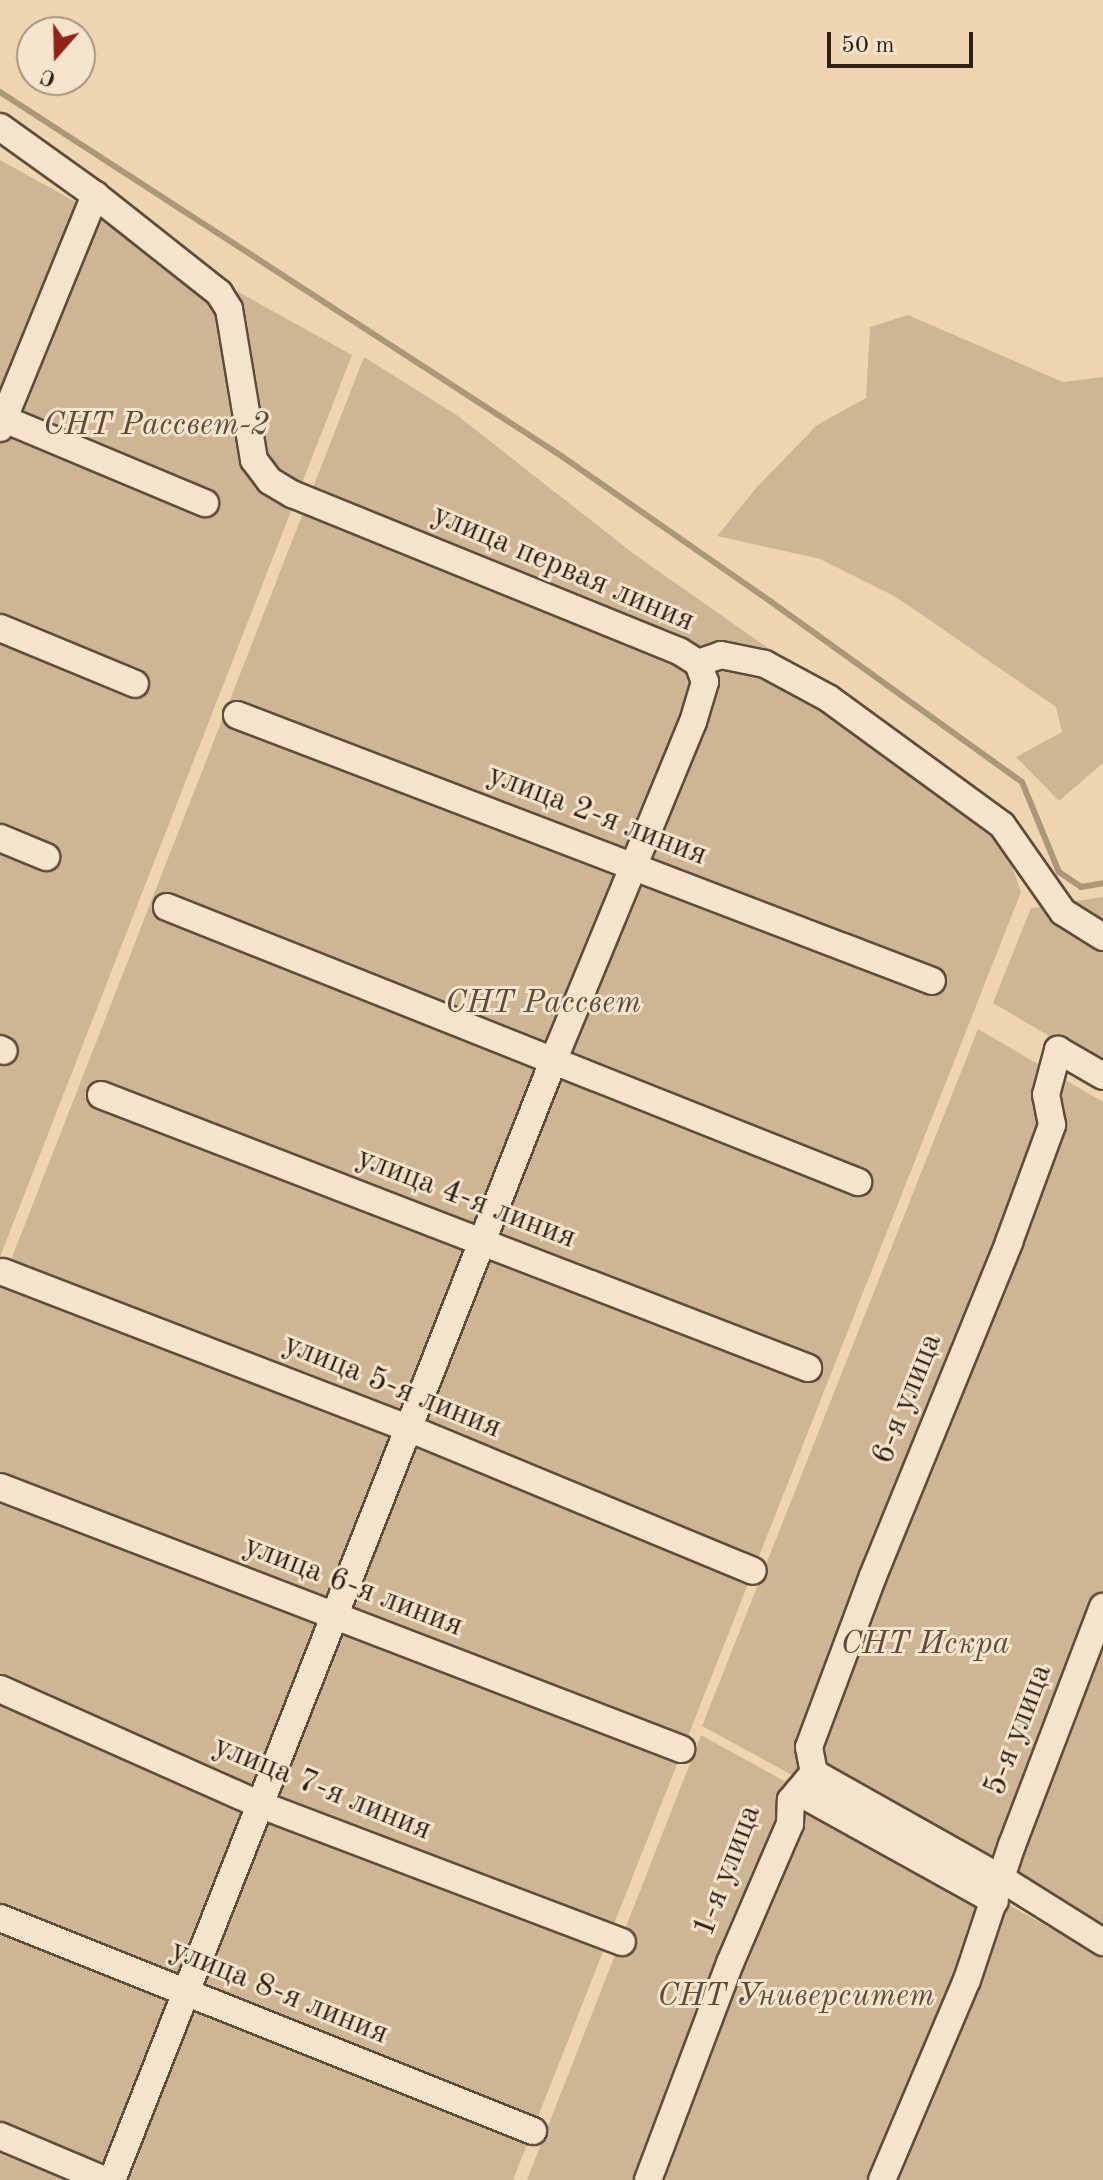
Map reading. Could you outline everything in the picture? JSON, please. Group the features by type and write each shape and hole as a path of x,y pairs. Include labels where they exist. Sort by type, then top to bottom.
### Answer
{"street":[{"name":"улица первая линия","path":"0,127 203,278 224,301 229,309 254,460 270,481 292,494 679,651 698,663 721,655 765,664 828,698 1002,825 1063,912 1103,937"},
{"path":"95,195 2,424 205,503"},
{"path":"0,628 135,684"},
{"path":"112,2180 554,1059 693,722 705,682 698,663"},
{"name":"улица 2-я линия","path":"237,715 932,981"},
{"path":"0,838 46,857"},
{"path":"167,907 858,1182"},
{"name":"6-я улица","path":"806,1782 809,1747 873,1576 1009,1242 1052,1125 1046,1095 1058,1050 1103,1076"},
{"name":"улица 4-я линия","path":"101,1095 808,1368"},
{"name":"улица 5-я линия","path":"3,1272 408,1428 753,1571"},
{"name":"улица 6-я линия","path":"0,1487 681,1749"},
{"name":"5-я улица","path":"882,2180 967,1980 1012,1845 1103,1607"},
{"name":"улица 7-я линия","path":"0,1689 261,1805 622,1942"},
{"path":"806,1782 999,1890 1103,1942"},
{"name":"1-я улица","path":"648,2180 730,1963 790,1824 791,1800 806,1782"},
{"name":"улица 8-я линия","path":"0,1918 533,2131"},
{"path":"0,2136 104,2180"}],"green space":[{"name":"СНТ Рассвет-2","path":"0,160 352,355 0,1257"},
{"path":"908,315 1063,382 1103,377 1103,763 1059,801 1016,757 1062,732 1056,707 896,597 820,559 717,536 757,487 817,425 866,398 870,327"},
{"name":"СНТ Рассвет","path":"364,357 458,416 634,554 989,803 1021,892 513,2180 0,2180 0,1288"},
{"path":"1103,897 1103,1068 993,1003 1031,908"},
{"name":"СНТ Искра","path":"978,1029 1103,1102 1103,1945 702,1726"},
{"name":"СНТ Университет","path":"701,1735 1103,1957 1103,2180 527,2180"}],"waterway":[{"path":"0,92 557,453 770,601 1022,782 1059,872 1081,887 1103,883"}]}
